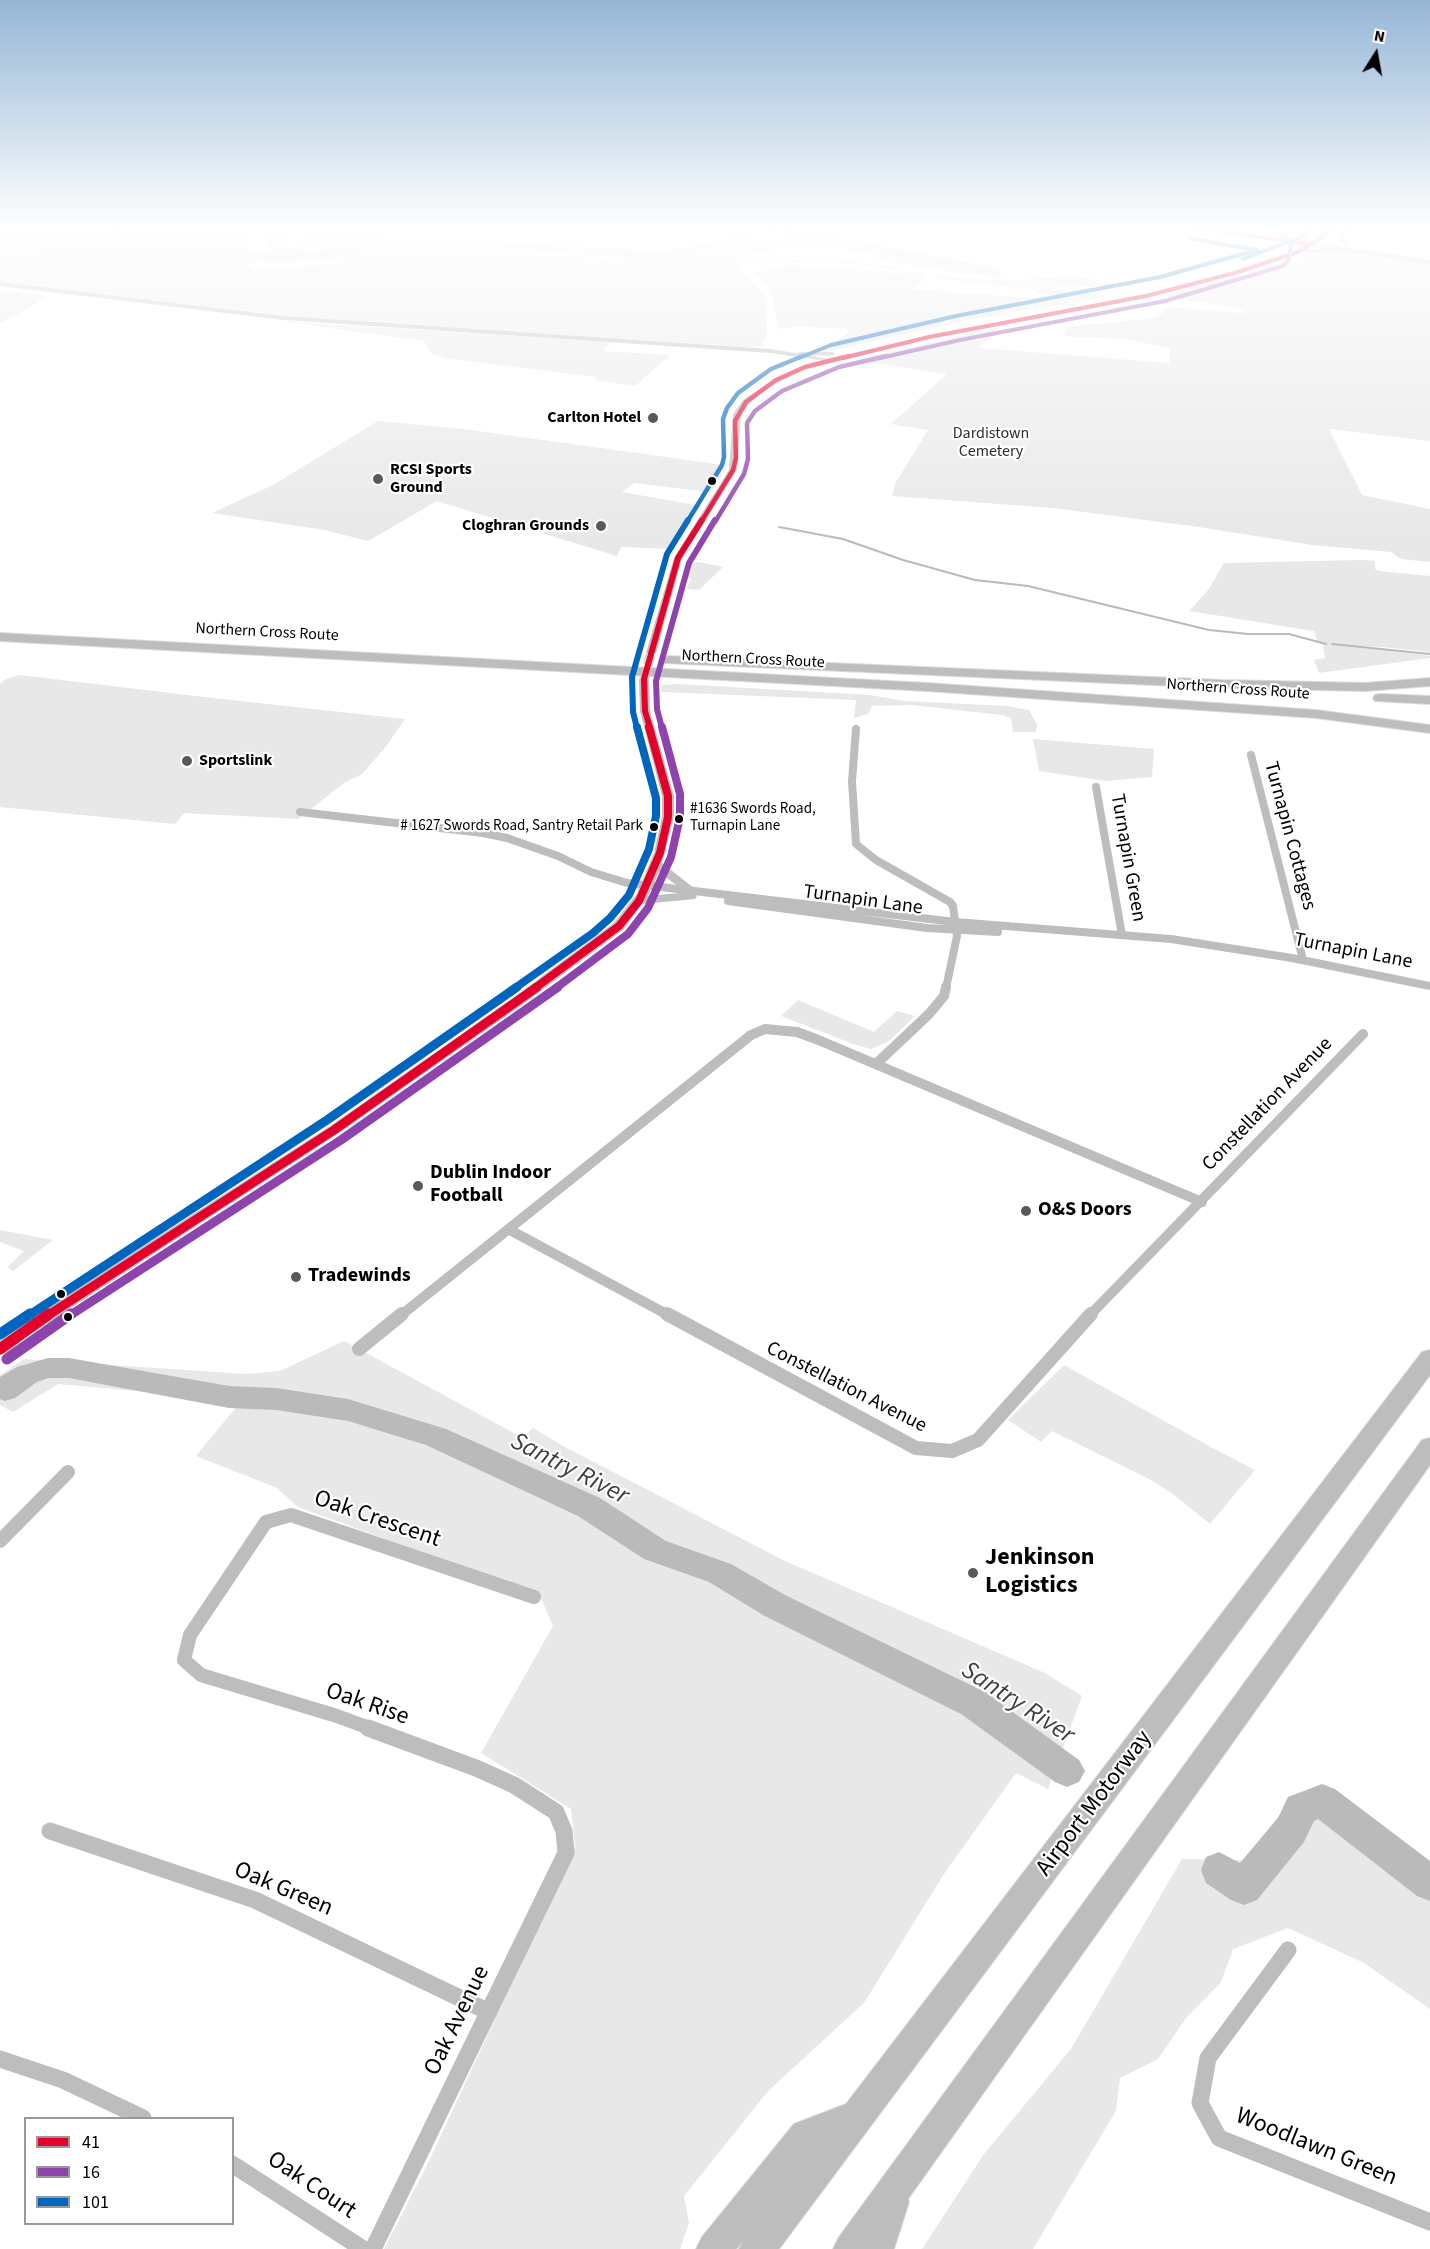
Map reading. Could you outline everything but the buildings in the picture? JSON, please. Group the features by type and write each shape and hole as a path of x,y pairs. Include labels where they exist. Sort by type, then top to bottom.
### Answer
{"highway":[{"name":"Northern Cross Route","path":"0,626 664,660"},
{"name":"Northern Cross Route","path":"0,637 927,687 1317,714 1430,729"},
{"path":"664,660 1198,683 1387,686 1430,680"},
{"path":"664,660 1108,685 1430,700"},
{"path":"927,687 1430,711"},
{"path":"1295,706 1430,717"},
{"name":"Airport Motorway","path":"757,2249 1430,1358"},
{"path":"850,2249 1430,1447"},
{"path":"714,2249 806,2136 860,2115"},
{"path":"876,2249 898,2183"}],"main road":[{"path":"832,360 835,356 941,332"},
{"path":"651,653 678,558 734,470 737,414 746,402 776,380 832,360 955,332"},
{"path":"800,354 857,351"},
{"path":"0,1349 25,1330 325,1136 600,942 619,926 639,901 647,886 666,834 668,796 645,711 643,695 645,679"},
{"path":"656,864 689,892"},
{"path":"639,901 689,892"}],"street":[{"path":"487,332 779,352 832,360"},
{"path":"779,352 832,360"},
{"path":"856,729 852,781 856,844 876,860 950,902 953,906 956,927 944,996 929,1014 876,1064"},
{"name":"Turnapin Cottages","path":"1251,754 1303,960"},
{"name":"Turnapin Green","path":"1096,787 1122,935"},
{"name":"Turnapin Lane","path":"300,812 483,833 558,856 610,878 647,886 956,927 1171,939 1303,960 1430,986"},
{"name":"Constellation Avenue","path":"359,1349 751,1035 765,1029 797,1032 1202,1202"},
{"name":"Constellation Avenue","path":"508,1229 916,1448 952,1452 978,1440 1100,1304 1202,1202 1363,1034"},
{"path":"0,1541 68,1472"},
{"name":"Oak Crescent","path":"190,1635 266,1522 291,1515 534,1597"},
{"name":"Oak Rise","path":"190,1635 184,1660 201,1675 337,1716 476,1768 514,1785 556,1812"},
{"name":"Oak Avenue","path":"372,2249 566,1853 564,1831 556,1812"},
{"name":"Oak Green","path":"50,1831 255,1900 489,2012"},
{"name":"Woodlawn Green","path":"1288,1950 1208,2058 1200,2103 1219,2138 1430,2222"},
{"path":"0,2059 63,2080 141,2117"},
{"name":"Oak Court","path":"234,2165 363,2249"}],"green space":[{"path":"358,332 452,332 610,342 603,351 670,355 635,386 595,380 596,377 446,358 432,354 424,341"},
{"path":"523,332 767,332 762,343 765,346 749,347"},
{"path":"848,332 915,332 834,350 821,349"},
{"name":"Dardistown Cemetery","path":"976,332 995,332 979,348 1169,363 1170,348 1125,339 1063,336 1064,332 1430,332 1430,441 1329,429 1362,495 1430,509 1430,562 1401,559 1391,552 1312,545 1199,527 1053,508 892,496 896,482 928,430 891,424 947,374 854,360"},
{"name":"RCSI Sports Ground","path":"378,421 463,429 724,465 721,475 710,492 634,483 622,492 701,506 669,549 621,547 617,556 437,501 368,541 325,530 212,513 273,485"},
{"path":"1375,561 1375,569 1380,571 1430,576 1430,652 1335,645 1406,652 1430,656 1430,658 1319,673 1314,660 1325,658 1323,644 1317,641 1314,631 1189,611 1209,589 1224,563"},
{"path":"699,562 723,567 699,590 686,589 691,579 687,578 689,563"},
{"name":"Sportslink","path":"20,675 405,719 385,748 362,774 344,783 298,819 184,813 175,824 0,807 0,684 6,679"},
{"path":"678,684 870,695 904,701 1007,706 1029,710 1037,725 1036,732 1013,732 1011,718 1002,715 911,705 872,706 868,714 854,718 856,700 662,692 661,685"},
{"path":"1033,739 1154,749 1152,777 1106,781 1039,771"},
{"path":"798,1000 874,1032 897,1011 915,1016 889,1041 871,1049 781,1016"},
{"path":"0,1230 53,1240 13,1271 8,1267 24,1251 0,1242"},
{"path":"344,1341 523,1438 533,1428 563,1446 785,1561 1045,1673 1082,1696 1048,1789 1016,1773 944,1874 864,2003 768,2091 684,2196 689,2223 680,2249 384,2249 428,2163 575,1847 571,1809 481,1753 553,1626 540,1596 298,1507 277,1488 196,1456 238,1405 147,1392 58,1384 13,1412 0,1405 0,1375 24,1359 245,1374 280,1371"},
{"path":"1064,1365 1255,1470 1210,1524 1173,1494 1149,1479 1052,1431 1041,1442 1008,1420"},
{"path":"1295,1796 1321,1816 1374,1824 1430,1863 1430,2009 1364,1963 1288,1928 1233,1949 1221,1982 1186,2018 1158,2059 1120,2078 1116,2111 1033,2249 922,2249 984,2154 1071,2049 1182,1859 1243,1860"}],"waterway":[{"path":"779,527 843,539 903,560 975,580 1028,586 1209,630 1248,634 1289,634 1326,644"},
{"path":"1332,644 1430,654"},
{"name":"Santry River","path":"0,1388 5,1390 27,1374 48,1368 69,1368 229,1397 276,1399 348,1410 436,1437 589,1507 655,1550 720,1573 774,1605 973,1703 1067,1771"},
{"name":"Santry River","path":"1219,1870 1244,1887 1291,1830 1301,1809 1322,1801 1430,1883"}],"tunnel":[{"path":"644,679 651,653"}],"transit line":[{"name":"101","path":"0,1334 327,1120 593,933 610,918 629,895 649,849 656,816 656,798 633,712 632,677 667,554 722,465 724,457 723,419 727,408 738,393 771,369 831,345 887,332"},
{"name":"41","path":"0,1349 25,1330 334,1130 600,942 619,926 639,901 660,853 668,817 668,796 645,711 644,679 678,558 733,470 736,458 735,421 746,402 776,380 805,367 956,332"},
{"name":"16","path":"7,1359 32,1340 341,1140 608,951 628,934 648,908 671,857 680,817 680,794 657,709 656,681 689,563 744,474 748,459 747,423 755,411 782,391 839,367 1002,332"}],"place":[{"name":"Carlton Hotel","path":"653,418"},
{"name":"RCSI Sports Ground","path":"378,479"},
{"name":"Cloghran Grounds","path":"601,526"},
{"name":"Sportslink","path":"187,761"},
{"name":"#1636 Swords Road, Turnapin Lane","path":"679,819"},
{"name":"# 1627 Swords Road, Santry Retail Park","path":"654,827"},
{"name":"Dublin Indoor Football","path":"418,1186"},
{"name":"O&S Doors","path":"1026,1211"},
{"name":"Tradewinds","path":"296,1277"},
{"name":"Jenkinson Logistics","path":"973,1573"}]}
